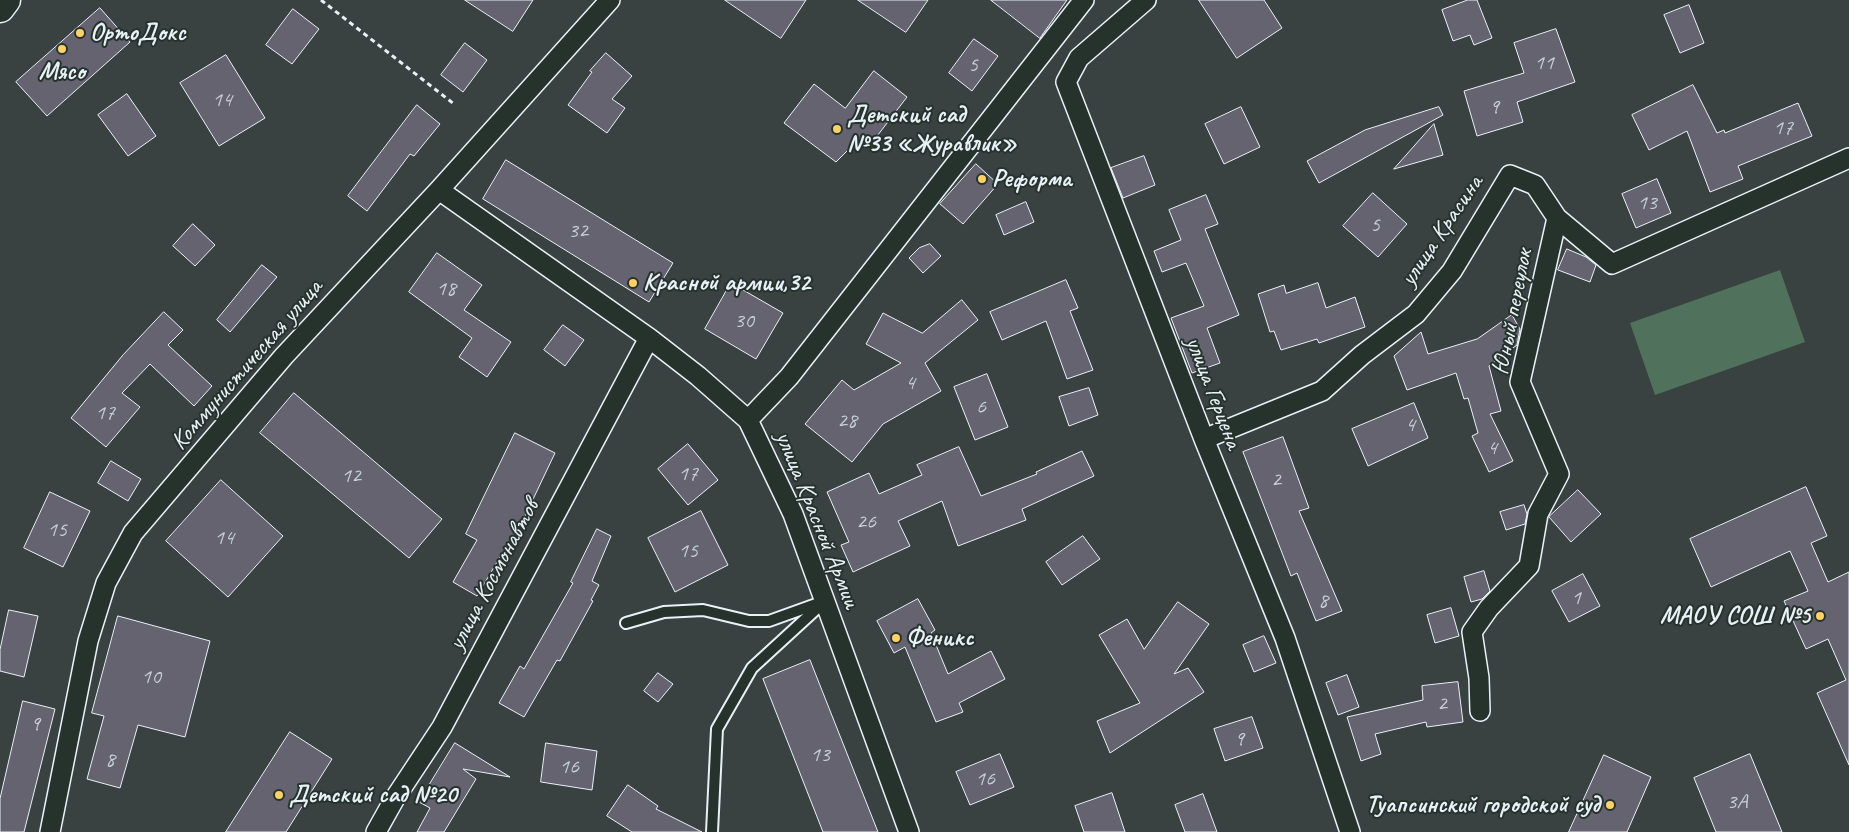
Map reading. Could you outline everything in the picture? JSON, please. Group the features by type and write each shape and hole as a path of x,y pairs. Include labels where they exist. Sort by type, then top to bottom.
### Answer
{"main road":[{"path":"0,8 6,0"}],"street":[{"name":"Коммунистическая улица","path":"50,832 88,641 106,583 134,533 284,356 439,190 610,0"},
{"path":"748,420 788,377 1084,0"},
{"name":"улица Герцена","path":"1146,0 1079,58 1066,82 1204,440 1285,638 1350,832"},
{"name":"улица Красина","path":"1204,440 1322,391 1362,355 1416,314 1452,271 1510,175 1536,185 1557,218 1612,264 1849,158"},
{"name":"улица Красной Армии","path":"439,190 649,338 698,376 748,420 793,514 909,832"},
{"name":"Юный переулок","path":"1480,711 1479,678 1472,632 1489,608 1529,566 1538,514 1560,474 1520,382 1557,218"},
{"name":"улица Космонавтов","path":"376,832 395,798 442,727 649,338"}],"lane":[{"path":"626,623 664,612 703,610 749,621 769,621 825,601"},
{"path":"712,832 717,729 752,668 825,601"}],"path":[{"path":"321,0 454,104"}],"green space":[{"path":"1780,270 1805,342 1655,395 1630,323"}],"building":[{"path":"465,0 533,0 513,31"},
{"path":"725,0 806,0 781,38"},
{"path":"858,0 928,0 906,32"},
{"path":"991,0 1067,0 1040,38"},
{"path":"1199,0 1264,0 1282,28 1237,58"},
{"path":"1468,0 1477,0 1492,38 1474,45 1470,35 1453,41 1442,10"},
{"path":"1689,5 1704,43 1680,53 1664,15"},
{"path":"100,8 130,42 47,116 16,82"},
{"path":"293,9 319,29 292,64 266,45"},
{"path":"1556,29 1575,82 1517,102 1523,122 1477,136 1464,91 1524,73 1514,43"},
{"path":"974,39 998,56 972,91 949,73"},
{"path":"465,43 487,60 463,92 441,75"},
{"path":"606,53 632,76 612,99 625,108 607,133 568,105 592,72 590,71"},
{"path":"226,55 265,118 219,146 180,83"},
{"name":"Детский сад №33 «Журавлик»","path":"874,71 907,97 871,144 862,136 836,162 784,123 814,84 845,108"},
{"path":"1693,85 1717,133 1724,130 1725,133 1798,103 1812,136 1738,166 1743,179 1710,192 1687,131 1649,150 1632,115"},
{"path":"127,94 156,136 128,156 98,115"},
{"path":"417,105 440,124 414,156 410,154 367,211 348,196"},
{"path":"1241,107 1260,147 1224,164 1205,124"},
{"path":"1439,107 1443,115 1319,183 1307,161 1365,130"},
{"path":"1434,124 1443,155 1394,169"},
{"path":"1144,156 1155,185 1123,198 1111,168"},
{"path":"506,160 673,263 649,302 483,199"},
{"path":"976,164 998,184 963,224 940,204"},
{"path":"1657,179 1671,213 1636,228 1622,194"},
{"path":"1373,193 1407,224 1378,257 1343,226"},
{"path":"1206,195 1218,224 1205,229 1239,315 1207,328 1220,363 1192,373 1171,318 1204,306 1186,263 1162,272 1154,251 1181,240 1169,210"},
{"path":"1026,202 1034,222 1004,235 996,215"},
{"path":"193,224 215,245 195,266 173,246"},
{"path":"930,244 941,256 923,273 909,258 919,248"},
{"path":"1567,249 1586,257 1596,265 1590,282 1558,270"},
{"path":"437,253 482,285 464,310 511,342 487,377 459,357 472,338 409,292"},
{"path":"262,265 277,277 230,332 217,320"},
{"path":"1066,280 1078,308 1070,311 1093,370 1067,379 1046,321 1002,340 990,312"},
{"path":"731,283 783,313 756,359 705,329"},
{"path":"1318,283 1326,308 1355,297 1365,327 1319,343 1317,339 1281,350 1274,331 1270,332 1258,294 1284,285 1286,293"},
{"path":"962,300 978,320 925,363 941,391 883,424 852,462 805,424 842,380 854,390 901,363 866,344 883,313 922,333"},
{"path":"164,312 183,330 168,345 212,386 194,406 150,364 122,393 140,407 106,447 71,418 123,355"},
{"path":"1512,315 1520,329 1517,345 1489,366 1501,411 1490,414 1513,461 1489,472 1472,436 1478,433 1468,398 1464,399 1456,373 1407,390 1394,356 1421,332 1428,354 1477,339"},
{"path":"563,325 584,340 565,366 544,350"},
{"path":"987,374 1008,427 975,440 954,387"},
{"path":"1089,388 1098,415 1069,426 1059,397"},
{"path":"294,393 442,519 409,558 260,433"},
{"path":"1414,403 1428,438 1368,466 1352,429"},
{"path":"515,433 555,453 507,554 503,552 477,596 453,582 477,540 466,534"},
{"path":"1283,437 1309,508 1299,511 1342,611 1316,621 1297,573 1291,576 1243,452"},
{"path":"688,444 718,480 688,505 658,469"},
{"path":"959,447 981,496 1037,474 1036,472 1082,451 1094,476 1022,509 1026,520 958,546 942,501 898,521 910,546 853,572 841,545 849,542 827,492 869,473 879,494 922,475 917,465"},
{"path":"111,461 141,479 128,501 98,483"},
{"path":"221,480 283,536 228,597 166,541"},
{"name":"МАОУ СОШ №5","path":"1806,487 1827,536 1811,543 1828,582 1849,572 1849,765 1817,693 1846,680 1828,639 1806,649 1784,601 1808,591 1790,551 1711,587 1690,539"},
{"path":"1578,490 1601,514 1571,542 1549,517"},
{"path":"50,492 90,511 63,567 24,548"},
{"path":"1524,505 1527,514 1525,524 1506,530 1500,512"},
{"path":"701,511 728,565 675,592 648,538"},
{"path":"597,529 611,536 592,581 599,585 591,600 593,601 560,661 557,660 524,717 499,703 520,666 524,669 573,583 571,582"},
{"path":"1083,536 1100,559 1062,585 1046,562"},
{"path":"1484,571 1490,591 1482,599 1471,602 1464,577"},
{"path":"1583,574 1600,606 1569,622 1552,591"},
{"path":"918,599 935,630 931,633 948,674 991,651 1005,679 959,703 963,712 936,722 905,647 894,653 877,621"},
{"path":"1178,602 1209,624 1174,674 1188,668 1204,692 1110,753 1097,721 1140,703 1099,635 1127,619 1144,649"},
{"path":"1451,608 1459,636 1435,643 1427,615"},
{"path":"9,610 38,616 24,677 0,671 0,650"},
{"path":"118,616 210,641 185,737 138,725 120,788 87,779 104,716 92,713"},
{"path":"1264,636 1276,663 1254,672 1243,645"},
{"path":"810,660 878,832 823,832 763,679"},
{"path":"658,673 673,684 658,702 644,691"},
{"path":"1347,675 1359,707 1338,715 1326,683"},
{"path":"1458,682 1463,722 1427,727 1426,722 1375,734 1381,754 1361,761 1347,717 1423,700 1422,686"},
{"path":"23,701 55,709 24,832 0,832 0,799"},
{"path":"1252,717 1263,748 1225,761 1214,729"},
{"name":"Детский сад №20","path":"290,732 332,759 286,832 226,832"},
{"path":"455,743 510,777 463,769 476,779 444,832 417,832 430,808 419,802"},
{"path":"546,743 597,751 592,790 541,782"},
{"path":"1000,754 1014,787 970,805 956,772"},
{"path":"1750,754 1782,832 1716,832 1694,778"},
{"name":"Туапсинский городской суд","path":"1604,755 1651,777 1627,832 1569,832"},
{"path":"628,785 658,806 656,809 702,832 632,832 607,816"},
{"path":"1112,793 1125,832 1084,832 1075,806"},
{"path":"1203,794 1217,832 1185,832 1175,805"}],"place":[{"name":"ОртоДокс","path":"80,33"},
{"name":"Мясо","path":"62,49"},
{"name":"Детский сад №33 «Журавлик»","path":"837,129"},
{"name":"Реформа","path":"982,179"},
{"name":"Красной армии,32","path":"633,283"},
{"name":"МАОУ СОШ №5","path":"1820,616"},
{"name":"Феникс","path":"896,638"},
{"name":"Детский сад №20","path":"279,795"},
{"name":"Туапсинский городской суд","path":"1610,805"}]}
